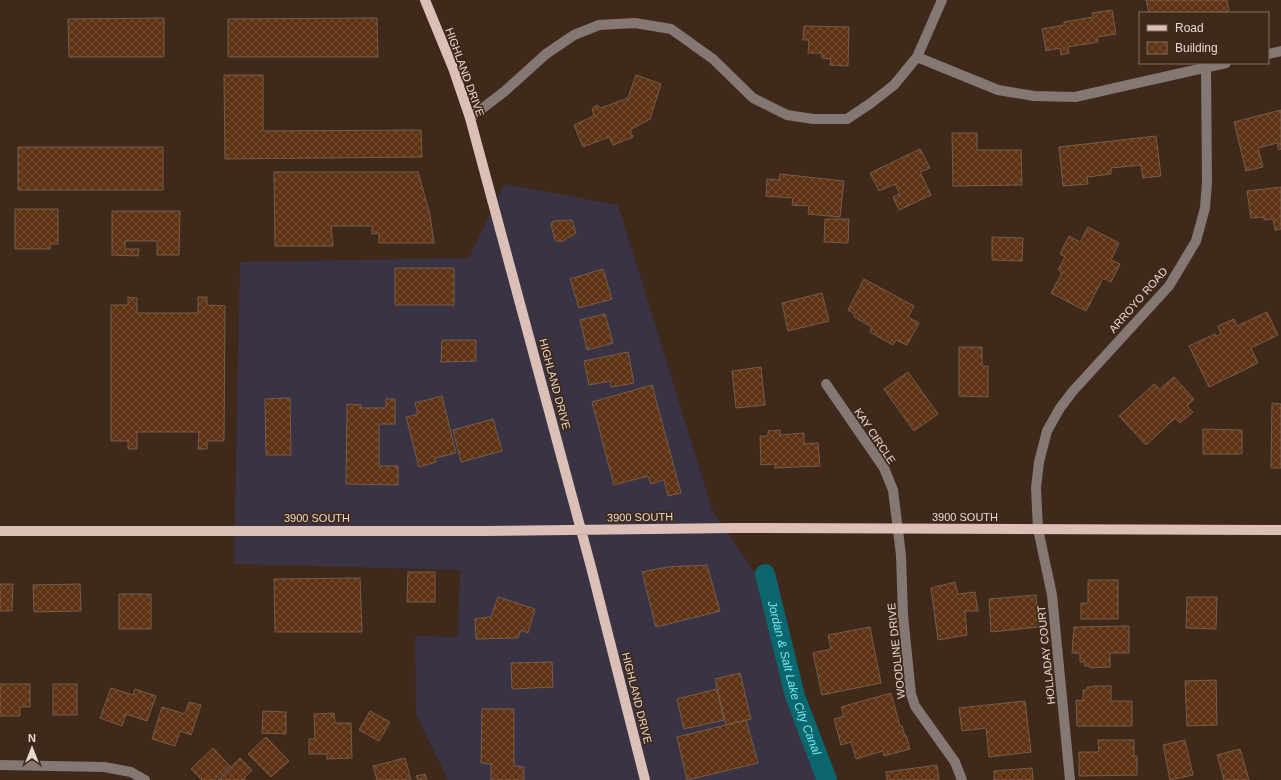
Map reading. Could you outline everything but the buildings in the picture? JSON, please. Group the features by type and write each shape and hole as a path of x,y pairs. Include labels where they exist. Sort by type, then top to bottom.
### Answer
{"main road":[{"name":"HIGHLAND DRIVE","path":"425,0 453,68 470,118 544,387 580,530 592,567 645,780"},
{"name":"3900 SOUTH","path":"0,531 898,529 1281,530"}],"street":[{"path":"470,118 505,91 546,54 574,35 599,25 635,23 671,29 713,59 753,98 787,115 812,119 847,119 871,104 894,86 917,57 942,0"},
{"path":"1269,54 1281,51"},
{"path":"917,57 998,90 1034,96 1075,97 1221,64"},
{"name":"ARROYO ROAD","path":"1038,529 1036,488 1038,462 1042,445 1050,425 1073,391 1169,286 1196,241 1205,208 1207,182 1206,67"},
{"name":"KAY CIRCLE","path":"826,384 889,478 893,490 898,529"},
{"name":"WOODLINE DRIVE","path":"898,529 901,555 903,615 911,694 915,706 954,762 962,780"},
{"name":"HOLLADAY COURT","path":"1038,529 1052,595 1070,780"},
{"path":"0,765 104,767 130,772 145,780"}],"shaded area":[{"path":"504,184 618,205 713,512 754,571 816,780 448,780 416,714 415,636 458,637 460,570 234,564 240,262 469,258"}],"waterway":[{"name":"Jordan & Salt Lake City Canal","path":"765,574 795,696 827,780"}]}
